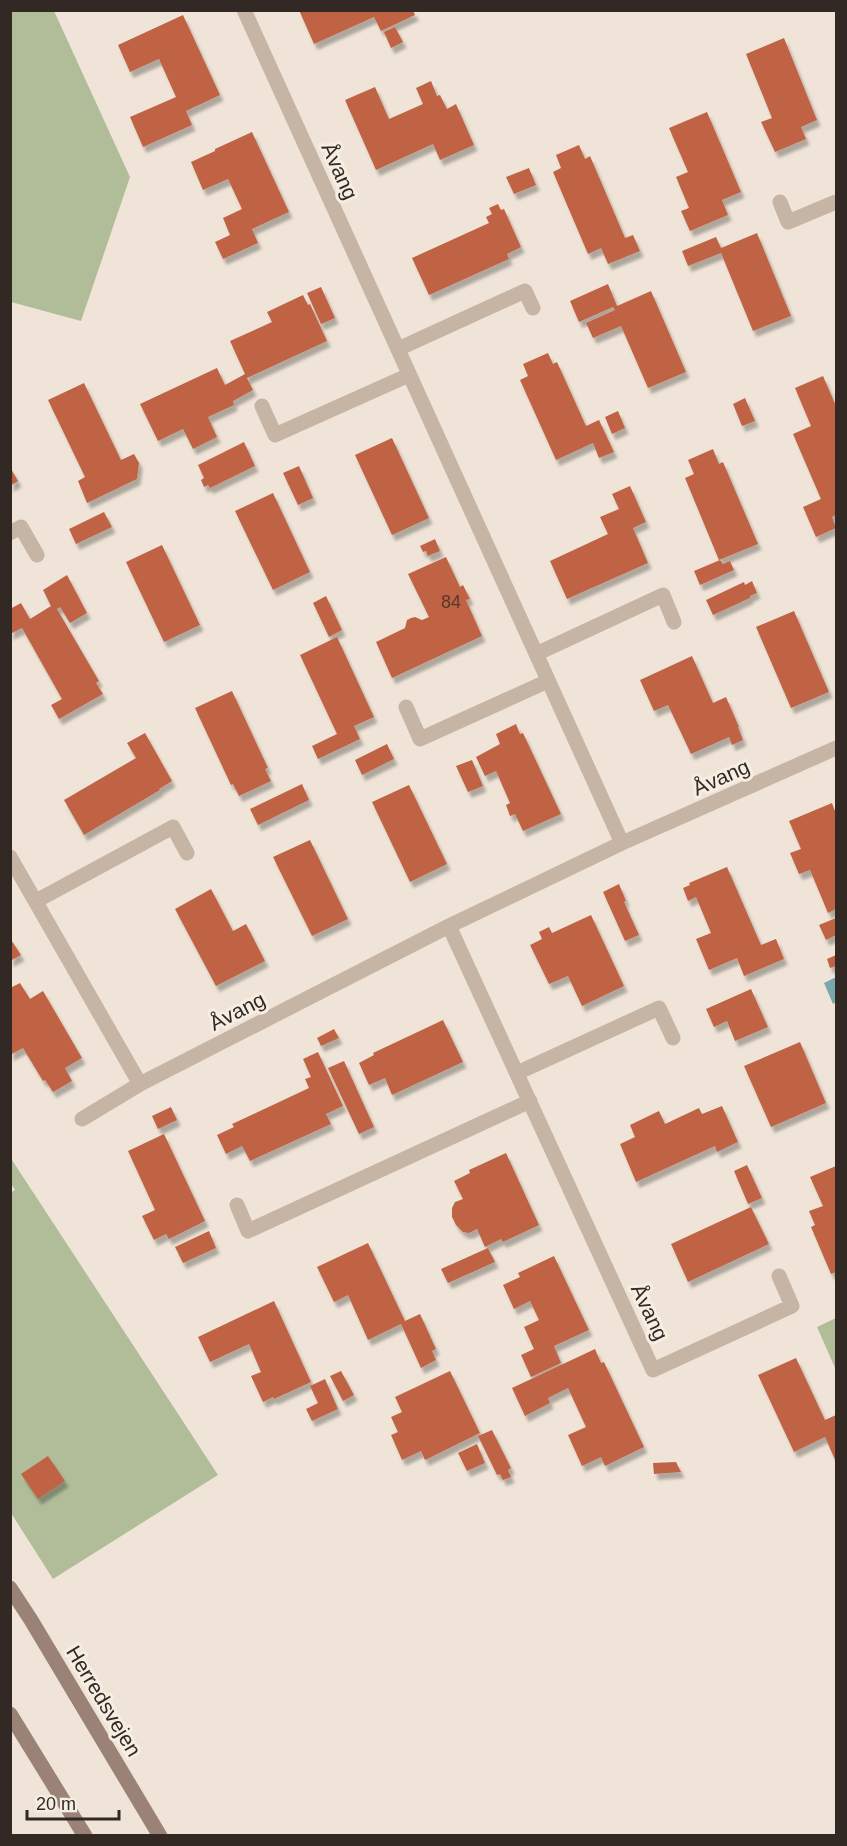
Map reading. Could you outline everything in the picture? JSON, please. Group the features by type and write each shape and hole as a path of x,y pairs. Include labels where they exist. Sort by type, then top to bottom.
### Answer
{"street":[{"name":"Åvang","path":"244,10 622,843"},
{"path":"780,202 789,222 837,202"},
{"path":"398,349 525,291 533,308"},
{"path":"262,406 275,435 409,375"},
{"path":"10,533 21,527 37,555"},
{"path":"536,654 663,596 674,622"},
{"path":"406,707 420,739 548,681"},
{"name":"Åvang","path":"82,1119 140,1084 449,926 622,843 837,748"},
{"path":"36,901 173,827 187,853"},
{"path":"10,857 140,1084"},
{"name":"Åvang","path":"449,926 653,1370 792,1306 778,1276"},
{"path":"517,1073 659,1008 673,1038"},
{"path":"237,1204 248,1230 530,1101"},
{"name":"Herredsvejen","path":"10,1588 160,1836"},
{"path":"10,1714 84,1836"}],"green space":[{"path":"10,11 54,11 130,177 81,321 11,302"},
{"path":"10,1157 218,1475 53,1579 11,1513 10,1193 15,1190 11,1184"},
{"path":"836,1318 836,1370 817,1327"}],"water":[{"path":"836,977 836,1002 833,1004 824,983"}],"building":[{"path":"299,10 413,10 415,15 381,31 374,17 314,44"},
{"path":"183,15 220,95 186,111 192,125 143,147 130,117 176,97 159,59 130,72 118,45"},
{"path":"395,27 403,42 391,48 384,32"},
{"path":"784,38 817,120 801,127 806,139 775,152 761,122 772,118 746,54"},
{"path":"431,81 437,96 440,95 447,109 456,104 474,145 440,160 433,144 376,170 345,100 375,87 389,119 423,104 416,88"},
{"path":"707,112 741,192 722,200 728,215 690,231 681,211 689,208 676,177 688,172 669,128"},
{"path":"252,132 289,212 252,229 258,243 223,259 215,242 230,235 223,218 242,209 228,179 203,190 191,162"},
{"path":"579,145 585,159 590,156 625,238 633,235 640,251 608,264 601,248 588,254 553,172 561,168 556,155"},
{"path":"529,168 536,185 514,194 506,177"},
{"path":"498,204 501,210 504,209 521,247 507,254 509,259 429,295 412,258 489,223 486,217 492,214 489,208"},
{"path":"757,233 791,316 753,331 721,253 688,266 682,251 716,237 721,248"},
{"path":"608,284 617,306 651,291 686,372 648,388 621,326 593,338 586,323 615,310 613,307 579,322 570,301"},
{"path":"321,287 335,318 321,324 307,293"},
{"path":"303,295 308,305 310,304 327,341 247,378 253,390 233,401 234,405 208,417 217,437 193,449 183,429 158,441 140,404 217,368 225,385 245,374 230,341 272,322 267,312"},
{"path":"548,353 553,364 557,362 586,426 599,420 614,452 599,458 593,443 556,460 520,380 528,376 523,364"},
{"path":"823,376 836,406 836,515 832,517 836,528 816,537 803,507 821,499 793,434 811,426 795,388"},
{"path":"84,383 121,460 134,454 139,463 137,479 87,503 78,481 85,477 48,400"},
{"path":"745,398 755,421 742,426 733,404"},
{"path":"618,411 625,428 612,434 605,417"},
{"path":"392,438 429,518 392,535 355,455"},
{"path":"244,442 255,466 210,488 208,485 204,487 201,480 204,478 198,465"},
{"path":"713,449 719,464 723,462 758,544 719,560 685,478 694,474 688,460"},
{"path":"299,466 313,498 298,505 283,473"},
{"path":"10,467 18,481 10,486"},
{"path":"630,486 646,522 633,528 648,563 567,599 550,561 608,534 600,517 619,509 612,494"},
{"path":"273,493 310,572 273,590 235,511"},
{"path":"104,512 112,527 76,544 69,529"},
{"path":"435,539 440,551 428,556 420,546"},
{"path":"162,545 200,625 164,642 126,562"},
{"path":"446,557 460,587 463,585 470,599 466,600 482,636 392,678 376,642 405,628 407,620 411,618 422,620 429,617 408,574"},
{"path":"720,560 723,564 730,561 734,570 700,585 694,571"},
{"path":"67,575 87,613 70,623 60,607 57,609 99,681 96,683 103,694 59,719 51,705 62,699 22,628 10,634 10,609 21,603 30,619 51,606 43,590"},
{"path":"752,581 757,593 713,615 706,600 744,582 745,585"},
{"path":"326,596 342,630 329,637 313,603"},
{"path":"794,611 829,692 791,708 756,627"},
{"path":"337,637 374,717 354,726 360,739 318,759 312,746 337,734 300,655"},
{"path":"692,656 713,703 726,697 743,740 732,745 729,737 691,754 668,705 654,711 640,680"},
{"path":"232,691 268,768 265,769 271,781 239,796 233,784 231,785 195,708"},
{"path":"516,724 520,734 523,733 561,814 523,831 515,814 510,816 506,805 510,803 496,771 485,776 476,757 500,744 496,734"},
{"path":"145,733 172,781 84,835 64,800 136,758 127,743"},
{"path":"387,744 394,759 362,775 355,760"},
{"path":"472,760 483,786 468,792 456,766"},
{"path":"302,784 309,800 258,825 250,809"},
{"path":"409,785 447,864 410,882 372,802"},
{"path":"832,803 836,814 836,909 828,913 810,870 799,874 790,853 801,849 789,821"},
{"path":"310,840 348,919 312,936 273,857"},
{"path":"727,867 761,945 776,939 784,959 744,976 737,958 709,970 696,939 711,933 696,897 688,901 683,888 690,885 689,883"},
{"path":"619,884 626,901 624,902 639,935 625,941 603,892"},
{"path":"211,889 233,931 246,924 265,961 216,986 175,909"},
{"path":"591,915 624,986 582,1006 568,976 549,984 530,945 542,939 539,932 549,927 552,933"},
{"path":"836,918 836,935 826,940 819,925"},
{"path":"10,938 21,955 10,961"},
{"path":"836,955 836,966 830,968 827,959"},
{"path":"20,983 30,999 43,991 82,1058 65,1068 72,1081 53,1092 45,1080 43,1081 23,1048 10,1055 10,988"},
{"path":"751,989 768,1027 735,1041 727,1021 714,1027 706,1009"},
{"path":"443,1020 463,1062 392,1095 385,1078 369,1085 359,1063 374,1055 373,1053"},
{"path":"334,1029 339,1038 321,1046 317,1038"},
{"path":"800,1042 826,1103 771,1127 744,1066"},
{"path":"318,1052 343,1106 326,1114 331,1124 250,1161 242,1146 226,1154 217,1135 234,1127 232,1124 309,1088 305,1079 311,1077 303,1059"},
{"path":"344,1061 374,1127 359,1134 328,1068"},
{"path":"722,1106 738,1142 717,1152 715,1146 636,1182 620,1144 635,1137 630,1125 659,1111 665,1124 699,1108 702,1114"},
{"path":"171,1107 177,1120 158,1129 152,1116"},
{"path":"164,1134 205,1221 169,1239 166,1234 154,1240 142,1216 155,1210 128,1151"},
{"path":"506,1153 539,1225 503,1242 501,1239 485,1247 477,1229 469,1233 463,1232 452,1217 455,1202 463,1199 454,1181 470,1173 469,1170"},
{"path":"747,1165 762,1198 748,1204 734,1171"},
{"path":"836,1166 836,1272 831,1274 811,1227 815,1225 809,1211 823,1206 810,1177"},
{"path":"751,1207 769,1244 688,1282 671,1244"},
{"path":"209,1231 216,1248 183,1263 175,1247"},
{"path":"368,1243 405,1321 420,1314 436,1349 432,1351 436,1360 421,1368 401,1324 368,1340 348,1295 334,1302 317,1267"},
{"path":"488,1248 495,1262 448,1283 441,1269"},
{"path":"554,1256 589,1330 554,1346 561,1363 531,1377 521,1355 534,1349 524,1327 539,1320 530,1301 514,1309 503,1285 520,1277 518,1273"},
{"path":"274,1301 311,1382 263,1402 251,1376 261,1372 249,1344 210,1362 198,1337"},
{"path":"595,1349 601,1363 604,1362 644,1447 605,1466 601,1457 582,1466 568,1435 586,1427 568,1388 548,1398 550,1403 525,1416 512,1388"},
{"path":"796,1358 825,1420 836,1415 836,1462 825,1437 794,1452 758,1375"},
{"path":"341,1371 354,1395 343,1401 330,1376"},
{"path":"450,1371 480,1433 425,1460 421,1451 402,1460 391,1435 398,1432 391,1417 402,1412 395,1397"},
{"path":"325,1379 338,1409 312,1421 306,1409 318,1403 310,1386"},
{"path":"492,1430 511,1468 508,1470 511,1477 503,1480 500,1474 497,1475 478,1436"},
{"path":"477,1444 485,1463 467,1471 458,1453"},
{"path":"48,1456 65,1481 38,1499 21,1474"},
{"path":"676,1462 681,1472 654,1474 653,1463"}]}
